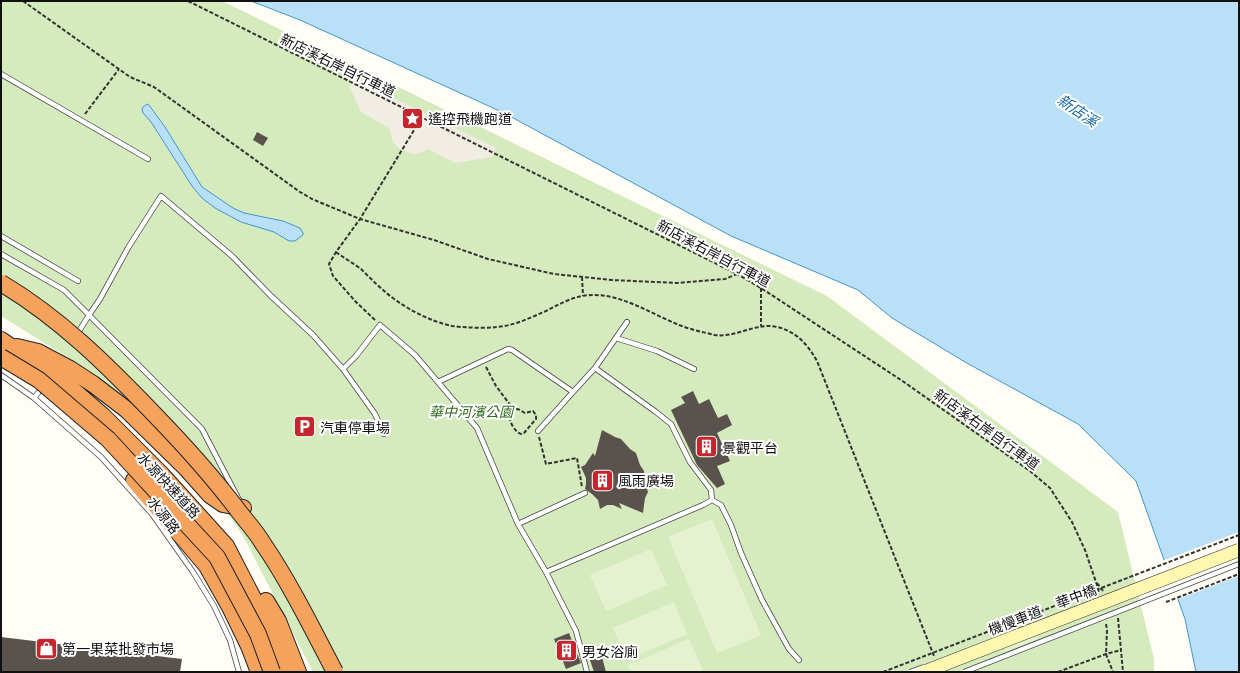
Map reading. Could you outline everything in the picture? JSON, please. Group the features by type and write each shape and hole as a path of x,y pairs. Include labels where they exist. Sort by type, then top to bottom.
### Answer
{"highway":[{"path":"1,283 15,291 62,326 92,351 190,451 262,541 292,591 335,672"},
{"path":"3,347 38,352 70,369 127,410 185,467 210,495 223,504 243,508"},
{"name":"水源快速道路","path":"3,347 39,387 108,439 217,557 258,634 272,672"},
{"name":"水源快速道路","path":"3,347 66,384 103,416 162,475 226,546 270,631 283,672"},
{"path":"39,387 134,480 207,566 230,607 249,646 259,672"},
{"path":"226,546 244,562 278,621 298,672"}],"main road":[{"name":"華中橋","path":"924,672 1239,550"},
{"name":"華中橋","path":"950,672 1239,558"}],"lane":[{"path":"1,74 148,159"},
{"path":"75,339 160,196 232,256 271,296 313,335 343,369 375,414 384,434"},
{"path":"1,236 78,281"},
{"path":"1,254 64,290 202,429 290,598"},
{"path":"538,431 595,368 627,322"},
{"path":"343,369 356,356 380,325 415,355 477,428 518,524 546,572 576,632 587,672"},
{"path":"616,338 657,352 694,368"},
{"path":"438,382 508,349 512,350 573,392"},
{"path":"595,368 671,424 690,462 711,490 712,500"},
{"name":"水源路","path":"1,375 34,398 101,458 152,514 193,572 214,606 230,640 239,672"},
{"path":"34,398 39,387"},
{"path":"518,524 585,493"},
{"path":"546,572 712,500"},
{"path":"712,500 721,505 731,525 741,553 762,600 789,649 799,660"},
{"name":"機慢車道","path":"910,672 1239,545"},
{"path":"964,672 1239,564"}],"path":[{"path":"24,1 130,78 154,87 306,196 324,205 360,219 434,240 488,258 554,274 612,280 677,283 724,279 737,274"},
{"name":"新店溪右岸自行車道","path":"188,1 737,274 761,288 904,382 1030,470 1050,488 1072,522 1085,550 1096,582 1099,596"},
{"path":"81,120 119,69"},
{"path":"380,325 355,301 333,276 328,264 360,219 422,117"},
{"path":"336,252 361,269 384,291 408,308 429,318 452,326 488,328 509,326 572,299 583,296 598,295 618,299 638,306 678,325 716,335 733,334 761,326 777,327 800,338 810,349 817,361 935,658"},
{"path":"582,277 583,296"},
{"path":"761,288 761,326"},
{"path":"482,361 496,386 514,410"},
{"path":"518,409 525,413 532,411 536,416 536,419 524,433 521,434 516,432 510,419 510,415 514,410 518,409"},
{"path":"538,431 546,464 577,458 581,485 585,493"},
{"path":"882,672 1239,535"},
{"path":"1096,582 1105,594"},
{"path":"1118,618 1123,672"},
{"path":"1105,624 1107,630 1106,654 1113,672"},
{"path":"1058,672 1121,650"}],"green space":[{"name":"華中河濱公園","path":"1,1 222,1 827,296 1118,512 1154,659 1154,672 313,672 243,536 209,486 159,441 83,367 1,316"},
{"path":"712,519 761,635 717,653 668,537"},
{"path":"651,549 667,585 606,611 590,575"},
{"path":"674,602 687,634 626,660 613,628"},
{"path":"1034,623 1040,638 1006,651 1000,636"},
{"path":"689,639 703,670 699,672 631,672 628,665"}],"shaded area":[{"path":"354,79 496,148 492,157 455,163 428,149 415,154 406,152 393,142 389,128 361,112 350,88"}],"water":[{"name":"新店溪","path":"251,1 1239,1 1239,672 1196,672 1185,619 1136,481 1078,424 965,362 892,318 858,290 731,236 504,113 300,20"},
{"path":"147,104 165,127 202,187 233,208 244,213 283,221 300,228 303,235 295,241 289,241 274,232 241,222 215,208 202,198 192,186 151,122 143,113 142,108"}],"pier":[{"path":"1239,532 1239,576 1176,600 1162,561"}],"building":[{"path":"257,132 268,138 263,146 253,140"},
{"name":"景觀平台","path":"693,391 699,404 709,399 718,418 727,414 732,425 717,433 730,461 717,466 725,484 717,488 697,465 671,410 685,403 681,397"},
{"path":"602,430 621,439 636,453 640,465 644,471 644,479 648,492 645,498 643,513 619,503 622,509 613,505 607,505 600,509 598,500 585,489 586,478 581,467 585,465 593,453 595,456"},
{"name":"男女浴廁","path":"569,633 581,663 566,669 554,639"},
{"name":"第一果菜批發市場","path":"1,637 182,659 180,672 1,672"},
{"path":"602,657 606,672 594,672 590,660"}],"place":[{"name":"遙控飛機跑道","path":"412,118"},
{"name":"汽車停車場","path":"305,427"},
{"name":"景觀平台","path":"706,447"},
{"name":"風雨廣場","path":"603,480"},
{"name":"第一果菜批發市場","path":"46,648"},
{"name":"男女浴廁","path":"567,651"}]}
